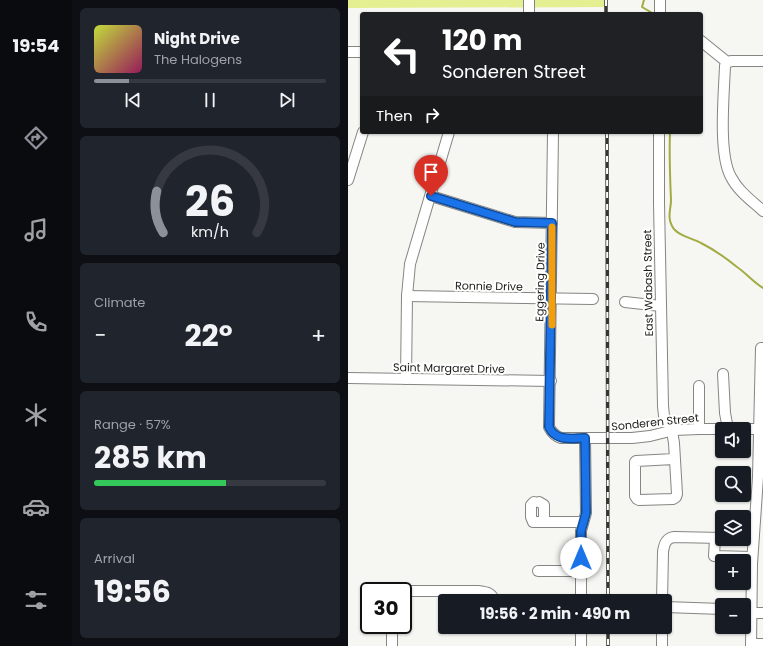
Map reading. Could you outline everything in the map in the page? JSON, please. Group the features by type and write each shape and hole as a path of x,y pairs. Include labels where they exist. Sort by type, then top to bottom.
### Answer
{"street":[{"path":"529,0 529,12"},
{"path":"660,0 660,12"},
{"path":"703,43 727,62 763,61"},
{"path":"348,52 360,52"},
{"path":"727,62 725,66 725,160 731,177 741,191 762,210"},
{"path":"348,180 362,134"},
{"path":"406,379 407,296 410,264 448,134"},
{"name":"Eggering Drive","path":"552,432 549,427 552,299 553,134"},
{"name":"East Wabash Street","path":"659,134 663,406 664,416 672,431 674,443 677,494 673,499 636,499 635,462 674,459"},
{"path":"431,196 515,222 552,223"},
{"name":"Ronnie Drive","path":"407,296 594,299"},
{"path":"625,302 661,306"},
{"path":"750,598 761,429 761,348 763,348"},
{"path":"723,374 727,422"},
{"name":"Saint Margaret Drive","path":"348,378 550,381"},
{"path":"699,386 699,429"},
{"name":"Sonderen Street","path":"552,432 556,437 561,438 632,438 672,431 715,429"},
{"path":"581,594 581,531 582,522 586,513 585,438"},
{"path":"537,502 531,505 531,517 533,522 582,522"},
{"path":"662,594 663,552 664,544 668,539 674,537 715,538"},
{"path":"716,546 714,556 752,557"},
{"path":"538,571 581,571"},
{"path":"412,591 478,591 488,592 490,594"},
{"path":"672,607 715,609"},
{"path":"751,611 763,613"},
{"path":"392,634 392,646"},
{"path":"581,634 581,646"},
{"path":"662,634 662,646"},
{"path":"750,634 751,645 763,644"}],"green space":[{"path":"348,0 606,0 606,7 348,8"}],"waterway":[{"path":"644,0 642,7 651,12"},
{"path":"670,134 671,200 669,216 672,226 677,232 701,243 719,254 763,288"}],"railway":[{"path":"606,0 606,12"},
{"path":"607,134 608,594"},
{"path":"608,634 608,646"}],"slow traffic":[{"path":"552,227 552,325"}],"route":[{"path":"431,196 515,222 552,223 552,326 549,427 556,437 585,438 586,513 582,522 581,531 581,558"}]}
